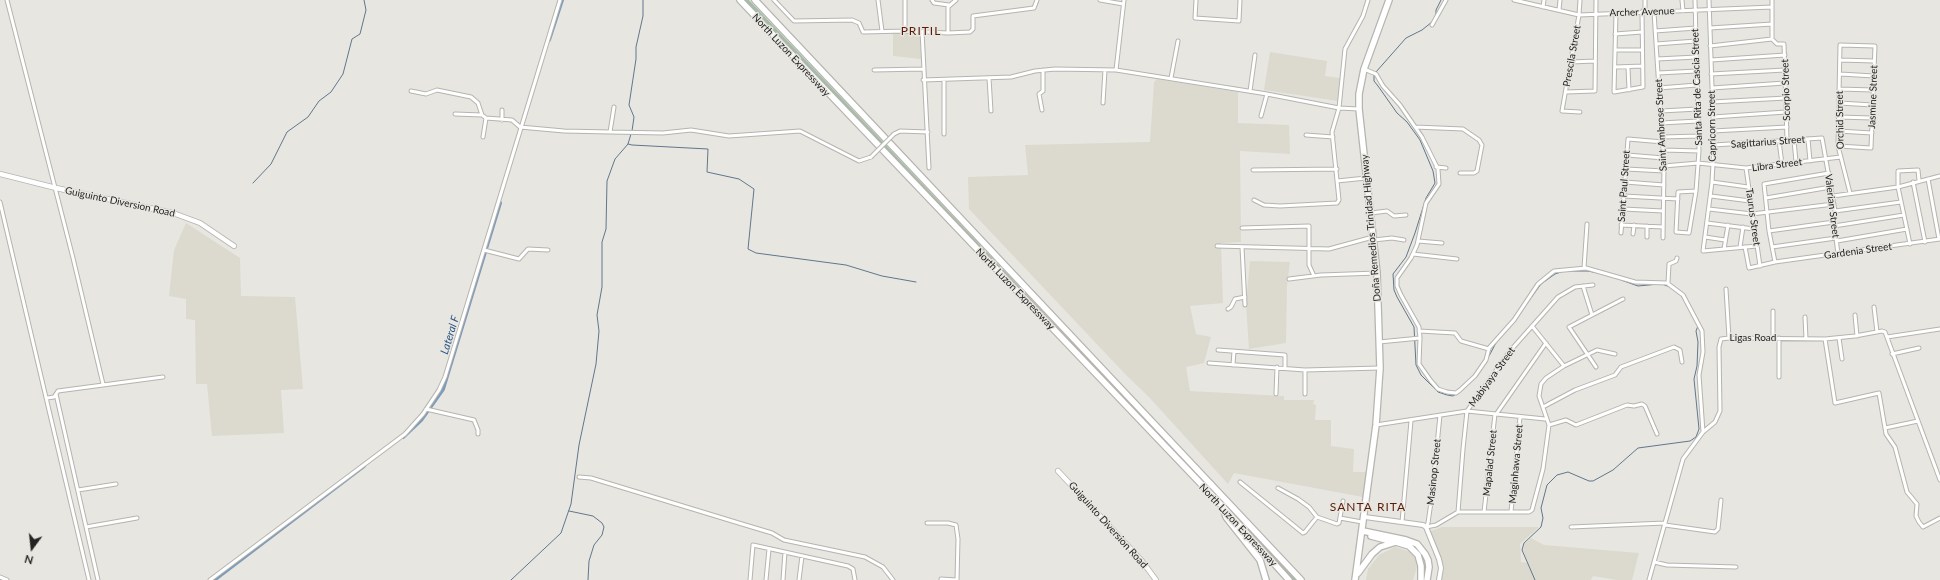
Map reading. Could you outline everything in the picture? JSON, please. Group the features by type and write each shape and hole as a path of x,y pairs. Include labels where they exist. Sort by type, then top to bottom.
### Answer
{"highway":[{"name":"North Luzon Expressway","path":"740,0 1224,508 1289,580"},
{"name":"North Luzon Expressway","path":"755,0 1301,580"},
{"name":"Doña Remedios Trinidad Highway","path":"1356,578 1376,425 1380,368 1377,273 1359,109 1359,88 1364,69 1389,0"},
{"path":"1224,508 1226,517 1260,560 1266,580"},
{"path":"1363,533 1409,546 1418,555 1421,566 1420,580"},
{"path":"1363,533 1406,540 1417,544 1428,560 1429,567 1427,580"},
{"path":"1356,578 1372,554 1380,547 1396,542"}],"main road":[{"name":"Guiguinto Diversion Road","path":"0,174 56,188 174,213 200,223 234,246"},
{"name":"Guiguinto Diversion Road","path":"1058,471 1115,532 1156,580"},
{"path":"1364,519 1402,522 1426,527 1439,559 1441,568 1439,580"}],"street":[{"path":"7,0 56,188 102,384"},
{"path":"210,580 405,434 428,410 445,377 485,250 560,0"},
{"path":"774,0 794,21 852,20 858,23 863,32 922,31 948,33 970,32 973,29 973,16 1034,8 1036,0"},
{"path":"878,0 882,31"},
{"path":"905,0 905,31"},
{"path":"932,0 934,3 948,5 956,0"},
{"path":"1100,0 1124,2 1116,70"},
{"path":"1196,0 1195,18 1239,21 1240,0"},
{"path":"1254,200 1264,205 1280,206 1337,203 1339,200 1332,132 1339,108 1345,49 1363,16 1368,0"},
{"path":"1432,25 1446,0"},
{"name":"Archer Avenue","path":"1514,0 1525,1 1543,7 1579,15 1772,7"},
{"path":"1543,7 1544,0"},
{"path":"1559,10 1560,0"},
{"name":"Prescila Street","path":"1580,0 1579,15 1562,111 1580,112"},
{"path":"1566,92 1595,91 1596,0"},
{"path":"1616,14 1614,92 1643,87 1642,12 1645,8 1645,0"},
{"path":"1682,0 1683,11"},
{"name":"Santa Rita de Cascia Street","path":"1678,200 1676,232 1689,233 1696,191 1699,151 1695,0"},
{"name":"Capricorn Street","path":"1709,0 1714,145 1711,196 1703,251 1724,249"},
{"path":"1710,46 1772,39 1772,0"},
{"path":"948,5 948,33"},
{"name":"Saint Ambrose Street","path":"1654,12 1664,158 1662,238"},
{"path":"1710,28 1772,24"},
{"path":"1655,31 1696,28"},
{"path":"922,31 923,80 928,132 929,168"},
{"path":"1615,34 1642,32"},
{"name":"Scorpio Street","path":"1772,39 1777,44 1784,44 1787,140"},
{"path":"1171,78 1178,40"},
{"path":"1656,44 1696,41"},
{"name":"Orchid Street","path":"1850,193 1838,146 1840,45 1875,46"},
{"name":"Jasmine Street","path":"1838,146 1871,148 1875,46"},
{"path":"1615,50 1642,50"},
{"path":"1250,91 1255,55"},
{"path":"1711,60 1785,55"},
{"path":"1657,59 1696,57"},
{"path":"1571,62 1595,60"},
{"path":"1840,60 1874,61"},
{"path":"1628,66 1629,90"},
{"path":"1615,67 1643,66"},
{"path":"874,70 923,69"},
{"path":"1364,69 1374,73 1422,137 1440,178 1439,184 1426,203 1418,241 1413,254 1398,275 1397,286 1420,331 1419,364 1424,373 1438,389 1452,393 1460,390 1475,376 1486,360 1489,349 1514,320 1538,284 1554,271 1584,268 1635,282 1668,283 1682,295 1702,331 1703,352 1699,375 1703,432"},
{"path":"923,80 989,78 1011,76 1043,70 1116,70 1250,91 1339,108 1359,109"},
{"path":"1042,110 1039,94 1043,91 1043,70"},
{"path":"1103,103 1105,70"},
{"path":"1711,74 1785,70"},
{"path":"1658,73 1697,72"},
{"path":"1840,74 1874,76"},
{"path":"989,78 990,111"},
{"path":"944,80 944,134"},
{"path":"1712,88 1785,83"},
{"path":"1659,88 1697,85"},
{"path":"1839,89 1873,90"},
{"path":"411,91 426,94 437,90 471,97 478,103 482,115 486,118 512,120 521,127 564,131 663,133 691,130 729,136 800,131 858,161 871,157 894,134 900,131 928,132"},
{"path":"1261,116 1267,94"},
{"path":"1712,102 1786,98"},
{"path":"1839,103 1873,105"},
{"path":"610,132 614,107"},
{"path":"1660,111 1698,109"},
{"path":"502,110 502,120"},
{"path":"1713,117 1786,112"},
{"path":"454,114 482,115"},
{"path":"1838,117 1872,118"},
{"path":"483,137 486,118"},
{"path":"1661,123 1698,121"},
{"path":"1415,127 1463,129 1479,140 1482,145 1477,171 1474,173 1460,173"},
{"path":"1713,131 1787,127"},
{"path":"1838,131 1872,132"},
{"path":"1306,135 1333,137"},
{"path":"1662,137 1699,136"},
{"name":"Sagittarius Street","path":"1714,145 1822,138"},
{"name":"Valerian Street","path":"1822,138 1833,196 1835,211 1834,224 1838,254"},
{"name":"Saint Paul Street","path":"1621,233 1628,139 1663,142"},
{"path":"1808,139 1810,161"},
{"path":"1794,140 1796,162"},
{"path":"1779,141 1782,164"},
{"path":"1663,150 1699,151"},
{"path":"1627,155 1664,158"},
{"name":"Libra Street","path":"1664,166 1698,163 1746,168 1841,157"},
{"path":"1436,168 1446,168"},
{"name":"Taurus Street","path":"1746,168 1760,266"},
{"path":"1253,170 1337,169"},
{"path":"1626,169 1664,172"},
{"path":"1910,244 1898,187 1898,171 1918,170 1919,180"},
{"path":"1745,247 1749,268 1776,262 1769,230 1764,184 1829,173"},
{"path":"1833,196 1898,187 1919,180 1940,176"},
{"path":"1337,181 1366,178"},
{"path":"1928,179 1939,239"},
{"path":"1625,182 1664,185"},
{"path":"1712,182 1748,187"},
{"path":"1913,182 1925,242"},
{"path":"1766,198 1831,187"},
{"path":"1624,196 1678,200 1678,192 1696,191"},
{"path":"1711,196 1750,201"},
{"path":"0,202 89,580"},
{"path":"1835,211 1901,202"},
{"path":"1709,208 1752,214 1834,204"},
{"path":"1622,209 1663,211"},
{"path":"1371,213 1387,211 1394,216 1406,215"},
{"path":"1769,230 1834,224 1904,215"},
{"path":"1707,222 1754,229"},
{"path":"1584,268 1587,224"},
{"path":"1621,224 1663,227"},
{"path":"1633,234 1634,225"},
{"path":"1728,225 1724,249 1757,246"},
{"path":"1242,228 1309,226 1309,265 1314,276"},
{"path":"1647,226 1647,237"},
{"path":"1740,247 1743,227"},
{"path":"1772,247 1907,229"},
{"path":"1705,237 1725,240"},
{"path":"1217,246 1329,249 1373,239 1392,238 1404,240"},
{"name":"Gardenia Street","path":"1776,262 1939,239"},
{"path":"1418,241 1442,243"},
{"path":"1242,247 1245,305"},
{"path":"485,250 519,259 528,249 548,250"},
{"path":"1413,254 1457,259"},
{"path":"1668,283 1669,264 1676,261 1677,258"},
{"path":"1289,279 1314,276 1377,273"},
{"name":"Mabiyaya Street","path":"1458,512 1463,449 1468,411 1510,351 1558,297 1565,291 1593,285"},
{"path":"1583,286 1592,315"},
{"path":"1726,288 1729,338"},
{"path":"1228,309 1231,307 1235,299 1245,297"},
{"path":"1596,367 1569,327 1623,299"},
{"path":"1874,306 1877,332 1885,332 1940,480"},
{"path":"1773,311 1773,338"},
{"path":"1855,315 1857,336"},
{"path":"1805,317 1806,339"},
{"path":"1532,326 1564,366"},
{"path":"1887,338 1940,329"},
{"path":"1420,331 1455,333 1461,341 1489,349"},
{"name":"Ligas Road","path":"1649,580 1684,459 1703,432 1715,422 1720,411 1719,347 1721,339 1825,339 1857,336 1877,332"},
{"path":"1379,342 1419,338"},
{"path":"1779,338 1779,377"},
{"path":"1839,338 1842,359"},
{"path":"1825,339 1835,403 1879,393 1888,439 1895,447 1907,492 1917,504 1916,516 1923,527 1940,518"},
{"path":"1496,414 1546,343"},
{"path":"1543,407 1575,390 1615,375 1621,366 1674,347 1680,350 1682,362"},
{"path":"1892,354 1919,348"},
{"path":"1218,350 1285,355 1285,368"},
{"path":"1426,527 1436,525 1458,512 1529,512 1532,510 1543,469 1549,425 1545,419 1539,396 1540,384 1564,366 1597,350 1615,354"},
{"path":"1233,365 1234,351"},
{"path":"1209,363 1305,370 1380,368"},
{"path":"1276,394 1277,367"},
{"path":"1305,370 1305,394"},
{"path":"47,398 54,397 58,391 163,377"},
{"path":"56,394 98,580"},
{"path":"1549,425 1566,420 1576,425 1627,405 1634,406 1642,404 1645,406 1657,434"},
{"path":"428,410 474,420 478,434"},
{"path":"1376,425 1411,421 1468,411 1545,419"},
{"name":"Mapalad Street","path":"1484,512 1496,414"},
{"name":"Masinop Street","path":"1426,527 1428,523 1432,495 1440,415"},
{"name":"Maginhawa Street","path":"1512,512 1520,417"},
{"path":"1402,522 1411,421"},
{"path":"1885,428 1918,421"},
{"path":"579,477 591,478 772,533 784,540 865,557 883,567 893,580"},
{"path":"1240,482 1302,533 1305,532 1317,517"},
{"path":"78,490 116,484"},
{"path":"1278,488 1309,507 1317,517 1338,524 1343,501"},
{"path":"1571,527 1665,524 1715,532 1718,529 1721,500"},
{"path":"86,527 137,518"},
{"path":"1340,518 1364,519"},
{"path":"927,522 956,525 958,539 957,580 941,579"},
{"path":"750,580 753,545 848,566 853,569 855,580"},
{"path":"766,580 770,549"},
{"path":"783,580 785,552"},
{"path":"799,580 802,556"},
{"path":"1654,562 1667,565 1736,567"},
{"path":"0,577 7,580"}],"shaded area":[{"path":"893,33 920,34 921,59 893,56"},
{"path":"1270,52 1327,61 1325,76 1340,78 1338,101 1264,90"},
{"path":"1157,79 1238,92 1238,123 1289,125 1290,154 1240,151 1241,242 1221,243 1223,303 1190,306 1196,334 1211,337 1204,363 1186,367 1190,391 1284,396 1284,400 1314,400 1313,404 1316,405 1315,420 1331,420 1331,446 1354,449 1353,472 1367,472 1363,497 1234,473 1228,484 1148,396 1127,376 969,209 968,177 1028,175 1025,145 1150,142 1154,82"},
{"path":"186,223 240,258 241,296 295,297 303,389 281,390 284,433 212,436 207,384 196,384 195,320 186,319 186,299 169,296 174,250"},
{"path":"1250,261 1290,262 1287,286 1286,343 1249,349 1246,304"},
{"path":"1442,527 1539,527 1520,544 1521,562 1528,563 1523,550 1525,543 1531,538 1544,545 1639,553 1632,580 1617,580 1593,576 1591,580 1441,580 1444,569 1432,538 1431,531"},
{"path":"1395,547 1411,552 1415,558 1417,567 1413,580 1366,580 1368,569 1379,555"}],"green space":[{"path":"743,0 749,0 1296,580 1291,580"}],"waterway":[{"path":"253,183 271,164 287,132 308,117 319,101 331,92 343,74 352,39 360,34 366,10 364,0"},
{"name":"Lateral F","path":"549,40 562,0"},
{"path":"632,131 634,117 629,105 636,59 636,47 643,16 643,0"},
{"path":"1436,16 1436,10 1441,0"},
{"path":"1376,72 1406,38 1422,30 1432,22"},
{"path":"1374,74 1374,81 1397,113 1407,122 1420,140 1433,171 1435,183 1426,198 1406,257 1393,274 1394,290 1414,327 1416,365 1421,375 1438,392 1453,396 1458,393"},
{"path":"511,580 561,533 571,504 579,445 596,364 599,331 597,315 602,287 602,242 606,229 607,181 615,159 628,144 631,134"},
{"path":"628,144 708,149 707,172 739,179 754,189 748,249 756,253 846,265 882,276 916,282"},
{"name":"Lateral F","path":"403,437 421,420 443,389 500,203"},
{"path":"1570,271 1588,271 1603,274"},
{"path":"1523,309 1541,284 1555,274 1561,272"},
{"path":"1621,280 1638,286 1659,284"},
{"path":"1662,284 1670,287"},
{"path":"1681,295 1690,311"},
{"path":"1535,580 1522,550 1524,543 1541,527 1543,518 1541,508 1547,485 1557,475 1568,472 1589,481 1593,481 1613,470 1638,448 1690,441 1696,437 1699,429 1694,379 1697,366 1698,342 1696,331 1698,326"},
{"path":"1489,356 1497,341"},
{"path":"1467,386 1479,372"},
{"name":"Lateral F","path":"214,580 364,466"},
{"path":"569,511 593,516 602,523 604,527 602,535 594,545 589,561 588,580"}],"district":[{"name":"PRITIL","path":"921,31"},
{"name":"SANTA RITA","path":"1368,507"}]}
